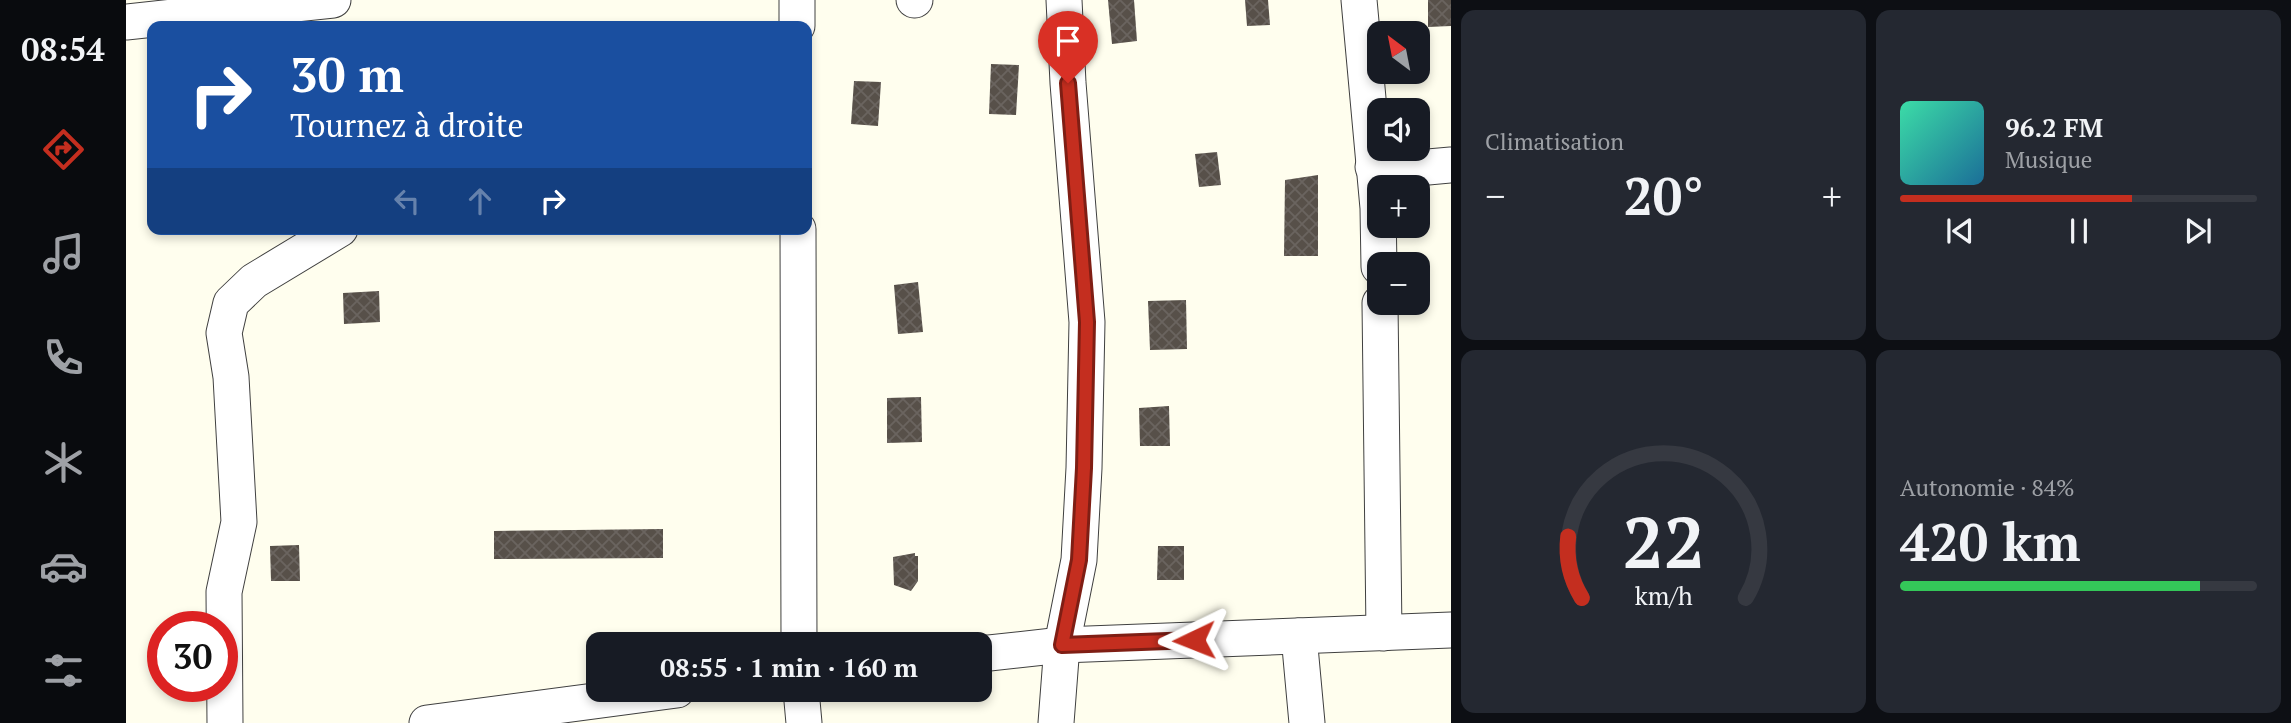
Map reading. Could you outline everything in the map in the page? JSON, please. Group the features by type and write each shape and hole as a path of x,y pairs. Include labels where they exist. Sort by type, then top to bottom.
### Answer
{"street":[{"path":"126,22 164,15 333,0"},
{"path":"797,0 797,21"},
{"path":"1056,723 1062,645 1079,560 1087,322 1064,0"},
{"path":"1359,0 1378,208 1379,252"},
{"path":"1373,167 1418,168 1451,165"},
{"path":"225,723 224,592 239,522 230,377 223,333 231,303 254,281 330,235"},
{"path":"798,235 799,632"},
{"path":"1380,315 1384,633"},
{"path":"992,653 1062,645 1451,630"},
{"path":"1299,636 1307,723"},
{"path":"427,723 586,702"},
{"path":"802,702 804,723"}],"building":[{"path":"1108,0 1134,0 1137,41 1112,44"},
{"path":"1245,0 1268,0 1270,25 1247,26"},
{"path":"1428,0 1451,0 1451,26 1430,27"},
{"path":"991,64 1019,65 1016,115 989,114"},
{"path":"854,81 881,82 878,126 851,124"},
{"path":"1217,152 1221,185 1199,187 1195,154"},
{"path":"1318,175 1318,256 1284,256 1285,180"},
{"path":"918,282 923,332 898,334 894,285"},
{"path":"379,291 380,322 344,324 343,293"},
{"path":"1186,300 1187,349 1150,350 1148,301"},
{"path":"921,397 922,442 887,443 887,398"},
{"path":"1169,406 1170,446 1140,446 1139,408"},
{"path":"663,529 663,558 494,559 494,531"},
{"path":"299,545 300,581 271,581 270,546"},
{"path":"1158,546 1184,546 1184,580 1157,580"},
{"path":"915,553 915,556 918,556 918,581 911,591 894,585 893,557"}],"route":[{"path":"1068,83 1087,322 1079,560 1062,645 1194,640"}]}
